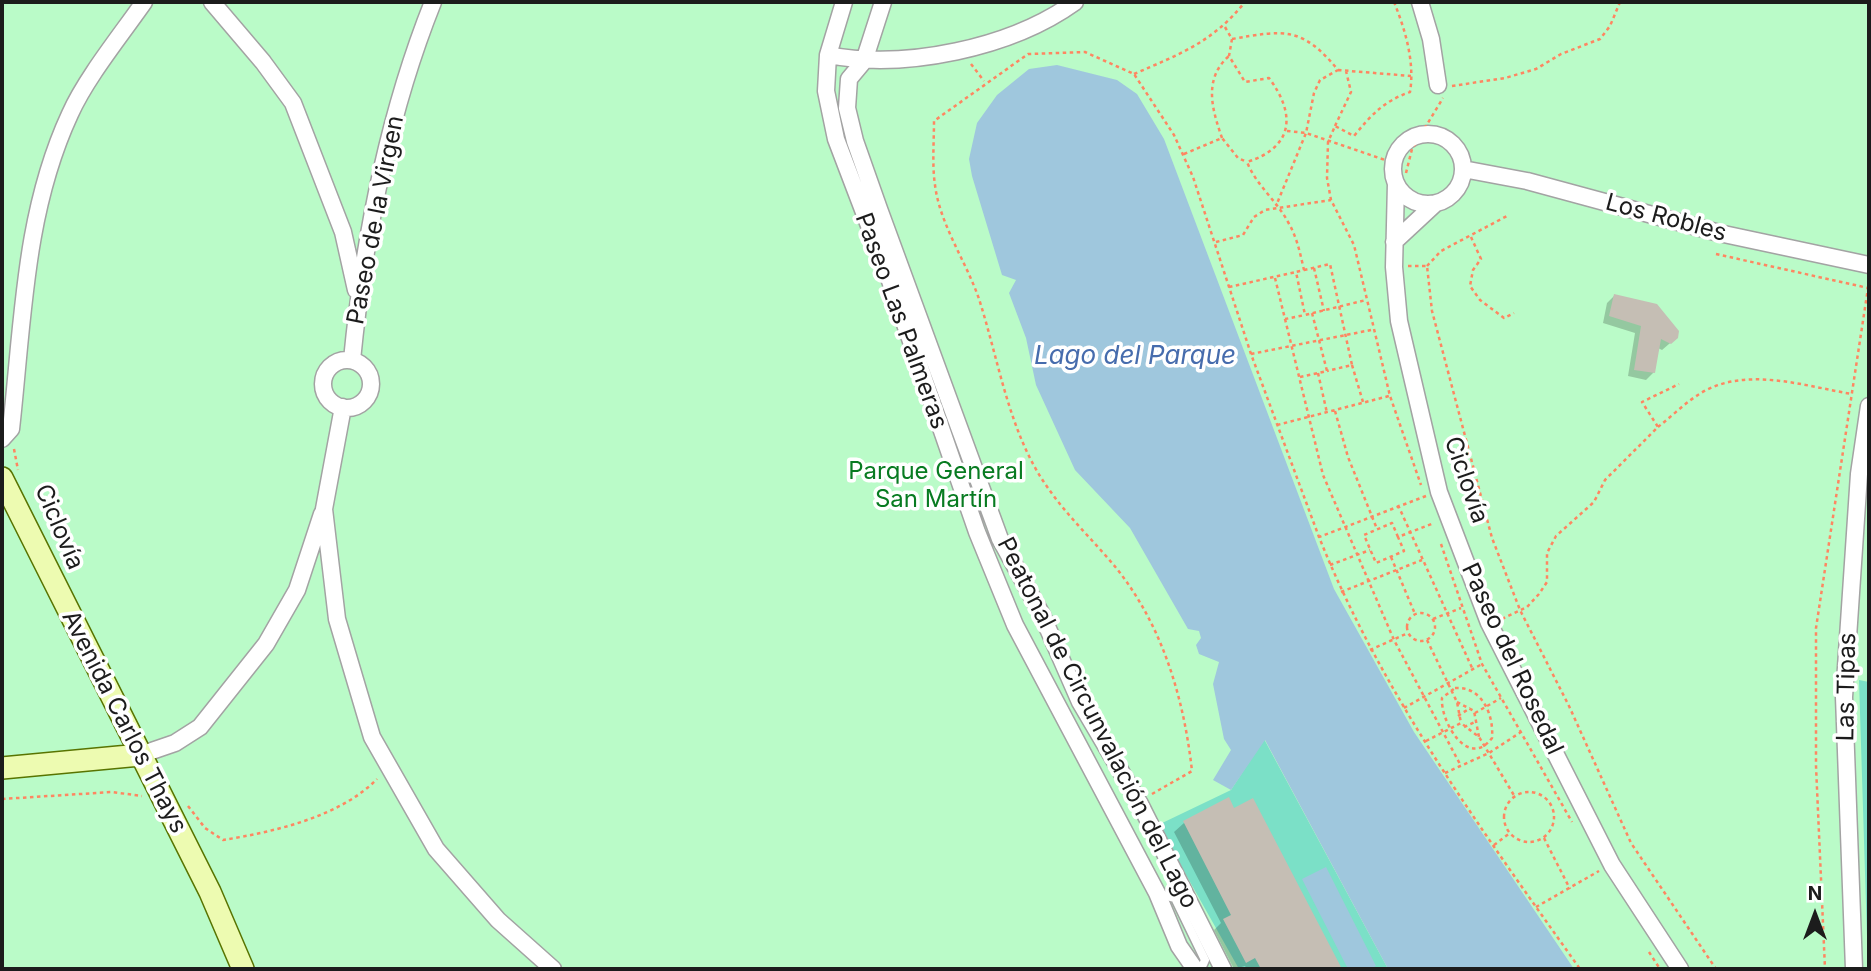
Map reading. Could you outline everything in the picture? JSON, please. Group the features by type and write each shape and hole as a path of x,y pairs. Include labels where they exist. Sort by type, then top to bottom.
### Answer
{"street":[{"path":"8,443 22,304 37,206 70,112 144,2"},
{"path":"212,2 263,62 293,103 342,232 358,299"},
{"name":"Paseo de la Virgen","path":"352,360 358,299 381,164 409,60 433,2"},
{"name":"Paseo Las Palmeras","path":"844,2 828,55 826,92 836,139 889,278 977,532 1015,625 1157,893 1179,946"},
{"name":"Peatonal de Circunvalación del Lago","path":"883,2 864,61 849,79 848,108 855,141 1000,538 1042,615 1080,702 1140,804 1223,969"},
{"path":"828,55 864,61 901,60 961,50 1021,30 1076,2"},
{"path":"1420,2 1431,40 1438,85"},
{"path":"1394,163 1404,144 1421,135 1435,135 1448,141 1458,151 1463,169 1456,191 1436,203 1394,242"},
{"name":"Paseo del Rosedal","path":"1394,163 1400,188 1394,242 1399,321 1439,492 1489,624 1612,865 1680,969"},
{"name":"Los Robles","path":"1463,169 1527,181 1719,233 1869,265"},
{"path":"1400,188 1418,202 1436,203"},
{"path":"352,360 365,367 371,388 358,405 343,407 329,399 324,384 325,375 335,363 352,360"},
{"name":"Las Tipas","path":"1854,969 1843,697 1869,406"},
{"path":"2,768 140,755 175,743 200,727 266,644 297,590 324,509 343,407"},
{"name":"Avenida Carlos Thays","path":"11,479 140,755 211,892 243,969"},
{"path":"324,509 337,619 373,737 436,849 498,920 553,969"},
{"path":"1179,946 1180,969"},
{"path":"1179,946 1195,969"}],"lane":[{"path":"1157,893 1175,898 1205,960 1201,969"}],"path":[{"path":"1134,74 1178,55 1225,27 1245,2"},
{"path":"1335,126 1354,136 1383,104 1410,92 1413,76 1403,24 1394,2"},
{"path":"1400,188 1408,160 1443,98 1443,86 1505,78 1536,69 1561,54 1600,39 1620,2"},
{"path":"1225,27 1232,39 1229,56 1218,65 1213,78 1214,116 1222,138 1237,158 1247,162 1288,220 1304,270"},
{"path":"1232,39 1264,34 1293,34 1320,48 1338,70"},
{"path":"961,50 984,82"},
{"path":"1140,804 1192,771 1187,731 1167,658 1142,608 1118,571 1047,488 1032,461 999,372 978,298 941,211 934,185 934,121 984,82 1028,54 1085,52 1134,74 1174,135 1216,242 1251,354 1341,592 1370,650 1424,741 1580,969"},
{"path":"1229,56 1245,82 1269,78 1283,101 1288,120 1286,131 1268,154 1247,162"},
{"path":"1276,206 1306,133 1314,93 1320,80 1338,70 1413,76"},
{"path":"1346,70 1351,92 1328,142 1327,178 1331,200 1354,245"},
{"path":"1286,131 1306,133 1394,163"},
{"path":"1182,155 1222,138"},
{"path":"1216,242 1243,235 1254,218 1276,206 1310,205 1331,200"},
{"path":"1395,267 1427,266 1441,251 1507,216"},
{"path":"1471,237 1481,259 1473,270 1470,286 1497,314 1504,318 1514,313"},
{"path":"1716,254 1868,288 1816,628 1816,766 1825,969"},
{"path":"1229,287 1330,264 1352,365 1364,403"},
{"path":"1427,266 1432,311 1492,538 1520,610 1569,706 1631,843 1716,969"},
{"path":"1314,268 1324,311"},
{"path":"1296,272 1305,315"},
{"path":"1274,276 1289,348 1299,377 1323,475 1394,640 1441,734 1461,766"},
{"path":"1285,319 1366,300"},
{"path":"1312,313 1327,371"},
{"path":"1251,354 1372,330"},
{"path":"1299,377 1352,365"},
{"path":"1318,373 1328,413"},
{"path":"1505,630 1501,620 1527,607 1547,582 1548,553 1556,536 1594,502 1605,480 1658,427 1701,393 1728,382 1762,379 1852,394"},
{"path":"1658,427 1642,402 1679,384"},
{"path":"1277,425 1390,396"},
{"path":"1335,411 1348,457 1377,530"},
{"name":"Ciclovía","path":"8,443 11,479"},
{"path":"1319,537 1398,505 1439,492"},
{"path":"1398,505 1473,670"},
{"path":"1392,523 1398,537 1404,551 1376,563 1364,535 1392,523"},
{"path":"1398,537 1435,523"},
{"path":"1330,565 1370,550"},
{"path":"1391,557 1415,614"},
{"path":"1341,592 1422,560"},
{"path":"1433,619 1461,608"},
{"path":"1415,614 1425,614 1433,619"},
{"path":"1415,614 1407,624 1408,633 1414,640 1427,640 1434,634 1433,619"},
{"path":"1370,650 1408,633"},
{"path":"1427,640 1458,702 1461,723 1479,737 1515,797"},
{"path":"1404,708 1482,664"},
{"path":"1451,690 1471,690 1486,707 1493,730 1492,738 1484,746 1471,748 1460,743 1450,729 1441,706 1445,693 1451,690"},
{"path":"1475,713 1501,698"},
{"path":"1458,702 1475,713 1479,737"},
{"path":"1458,716 1471,708"},
{"path":"1464,726 1478,720"},
{"path":"1424,741 1461,723"},
{"path":"1445,773 1489,752 1521,732"},
{"path":"187,805 205,828 223,840 256,835 323,813 374,783 389,767"},
{"path":"2,799 127,792 163,800"},
{"path":"1530,792 1550,803 1553,826 1544,838 1527,842 1510,833 1504,819 1505,811 1515,797 1530,792"},
{"path":"1494,845 1510,833"},
{"path":"1544,838 1570,890"}],"green space":[{"name":"Parque General San Martín","path":"2,2 1869,2 1869,969 2,969"},
{"path":"1859,680 1869,682 1869,969 1868,969"},
{"path":"1264,739 1388,969 1239,969 1158,825 1231,790"}],"water":[{"name":"Lago del Parque","path":"1057,65 1117,80 1137,94 1164,139 1334,589 1414,732 1574,969 1388,969 1265,740 1231,790 1213,780 1231,750 1224,739 1213,684 1219,662 1199,654 1196,645 1201,638 1199,631 1188,629 1130,528 1075,470 1036,385 1026,338 1009,293 1016,280 1002,275 972,176 969,159 977,123 997,95 1029,69"},
{"path":"1326,867 1376,966 1369,969 1348,969 1302,879"}],"building":[{"path":"1614,294 1657,304 1679,331 1678,338 1671,344 1661,339 1655,373 1634,370 1641,326 1609,316"},
{"path":"1229,797 1234,808 1253,798 1342,969 1261,969 1255,958 1246,963 1223,919 1231,915 1183,821"}]}
